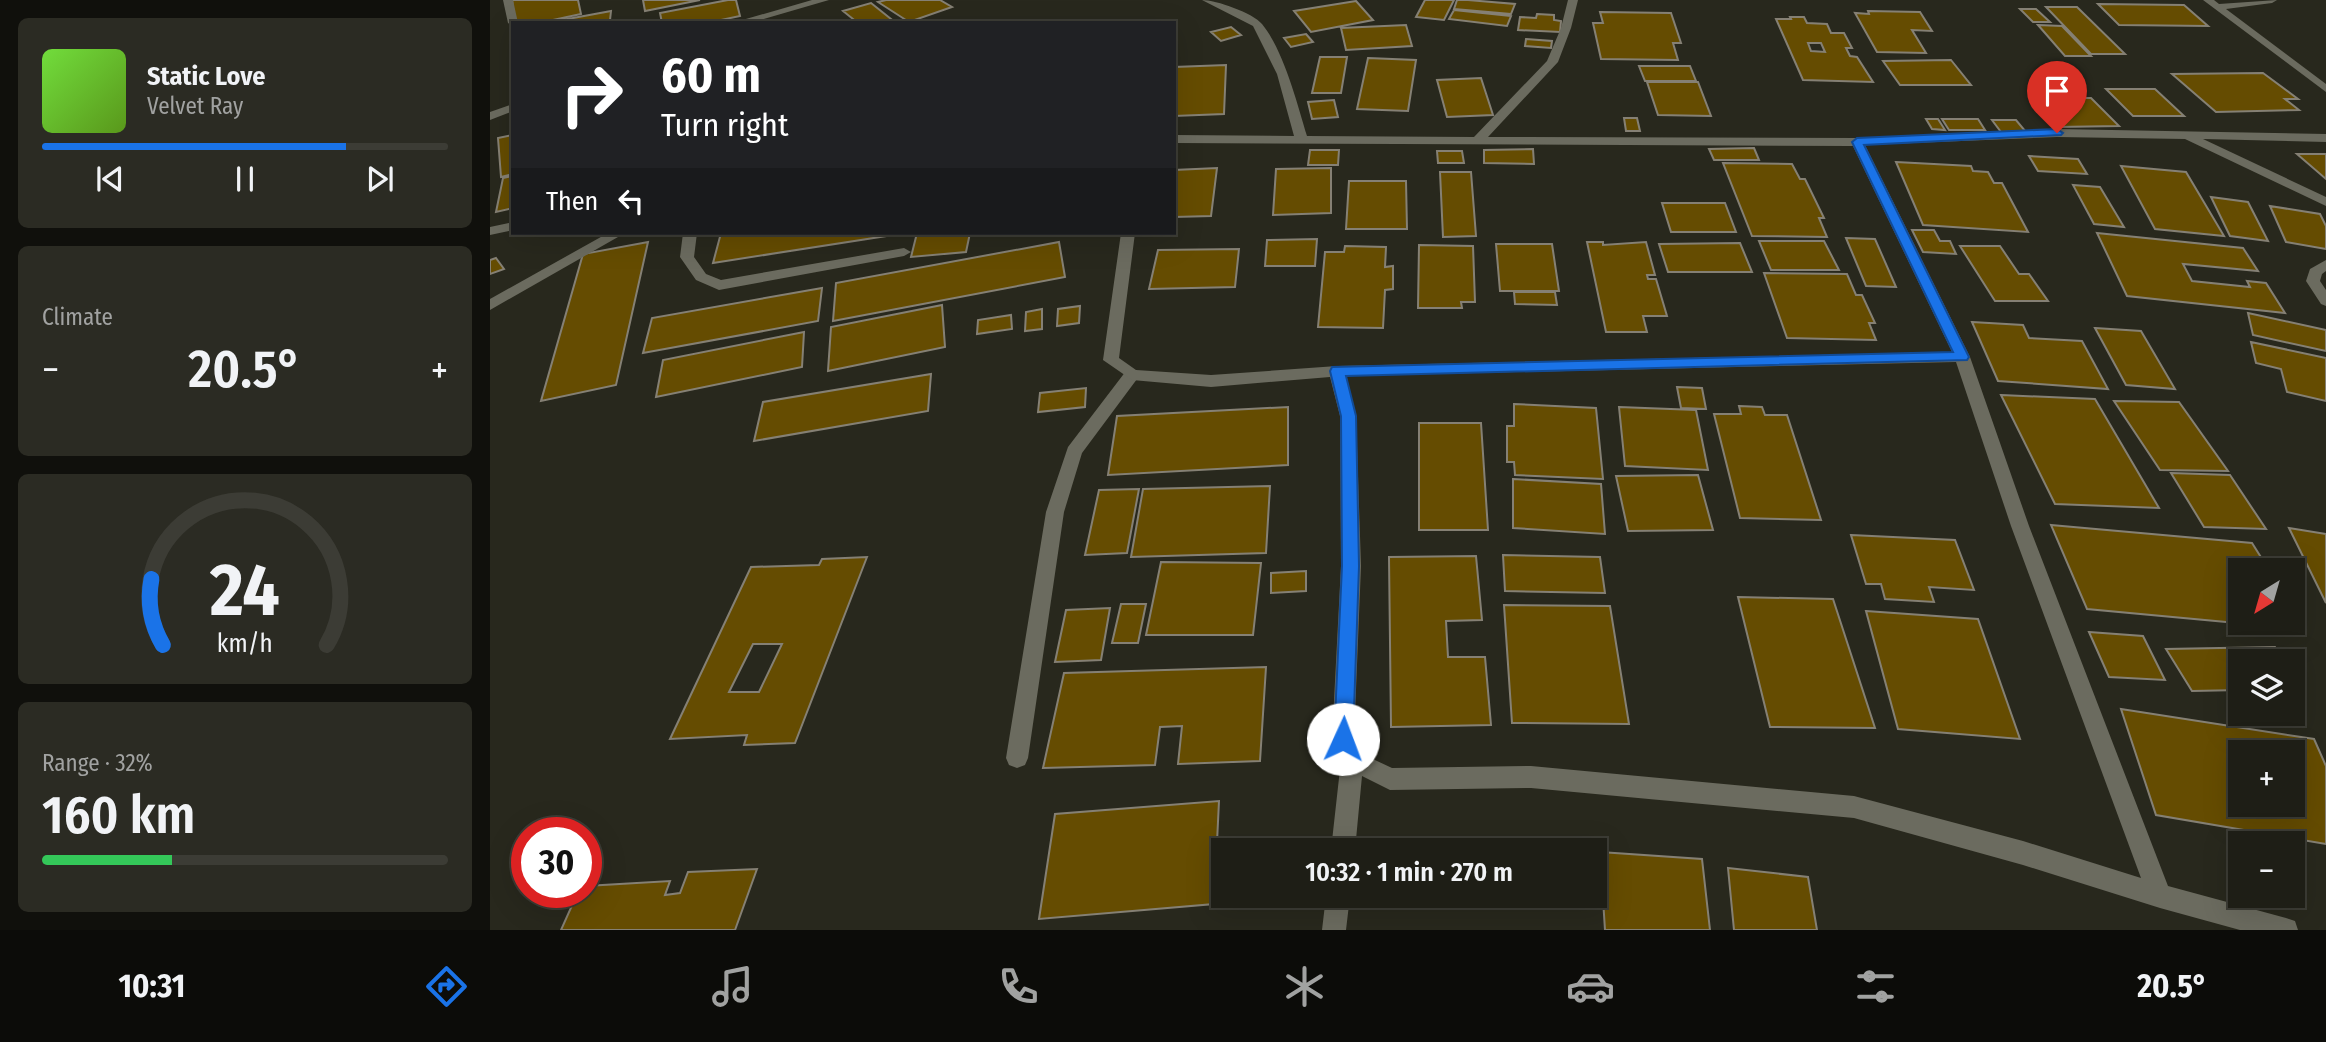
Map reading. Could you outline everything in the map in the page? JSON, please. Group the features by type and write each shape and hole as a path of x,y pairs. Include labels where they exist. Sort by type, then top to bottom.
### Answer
{"street":[{"path":"508,0 513,21"},
{"path":"745,21 824,0"},
{"path":"1207,0 1257,24 1283,74 1301,138"},
{"path":"1479,139 1552,62 1566,28 1573,0"},
{"path":"2212,3 2272,0"},
{"path":"2212,3 2326,89"},
{"path":"490,116 511,108"},
{"path":"1176,139 1857,142 2057,133 2326,138"},
{"path":"2184,135 2326,202"},
{"path":"1857,142 1962,357 2020,526 2160,896"},
{"path":"490,230 511,226"},
{"path":"490,305 614,235"},
{"path":"690,235 687,257 701,278 719,285 904,252"},
{"path":"1128,235 1111,360 1132,375 1211,381 1337,371 1962,357"},
{"path":"2326,264 2315,272 2313,281 2326,301"},
{"path":"1337,371 1348,416 1351,566 1343,739 1352,760 1344,838"},
{"path":"1017,758 1055,512 1074,451 1132,375"},
{"path":"1352,760 1390,779 1531,777 1854,807 2286,930"},
{"path":"1334,930 1337,908"}],"building":[{"path":"512,0 578,0 581,14 548,21 515,21"},
{"path":"643,0 700,0 645,11"},
{"path":"736,0 740,16 716,21 662,21 660,13"},
{"path":"940,0 952,7 907,21 878,2"},
{"path":"1425,0 1454,0 1444,20 1416,17"},
{"path":"1457,0 1515,4 1511,14 1454,9"},
{"path":"1356,1 1373,20 1311,32 1294,11"},
{"path":"871,3 894,21 856,21 843,11"},
{"path":"2098,4 2184,5 2208,26 2119,25"},
{"path":"2046,7 2077,7 2125,54 2091,54"},
{"path":"2020,9 2036,9 2050,22 2033,22"},
{"path":"1454,10 1511,16 1507,26 1449,19"},
{"path":"611,11 610,20 557,21"},
{"path":"1868,11 1920,12 1932,31 1912,30 1926,53 1877,52 1855,13 1869,14"},
{"path":"1600,12 1671,13 1681,43 1673,43 1678,60 1601,59 1593,23 1603,23"},
{"path":"1537,14 1554,15 1554,20 1561,21 1560,32 1518,30 1520,17 1536,18"},
{"path":"1790,17 1804,17 1807,23 1827,24 1831,33 1844,33 1852,48 1846,48 1850,56 1857,57 1873,82 1803,80 1776,19 1791,19","holes":["1808,43 1821,43 1825,52 1811,51"]},
{"path":"1406,25 1412,46 1346,50 1341,28"},
{"path":"2038,25 2062,26 2091,56 2065,56"},
{"path":"1231,27 1241,35 1221,41 1211,32"},
{"path":"1306,34 1313,42 1291,47 1284,38"},
{"path":"1526,39 1552,41 1551,48 1525,46"},
{"path":"1320,57 1347,57 1341,93 1312,93"},
{"path":"1368,58 1416,60 1408,111 1357,109"},
{"path":"1951,60 1971,85 1900,85 1883,61"},
{"path":"1226,65 1224,114 1176,116 1176,67"},
{"path":"1639,66 1690,66 1696,81 1645,81"},
{"path":"2263,73 2298,99 2285,99 2299,110 2216,112 2172,74"},
{"path":"1481,78 1493,115 1447,117 1437,80"},
{"path":"1647,82 1698,82 1711,116 1658,115"},
{"path":"2106,89 2155,89 2184,116 2133,116"},
{"path":"2031,98 2091,98 2119,126 2056,127"},
{"path":"1334,100 1338,117 1312,119 1308,102"},
{"path":"1624,118 1637,118 1640,131 1626,131"},
{"path":"1926,119 1938,119 1945,130 1932,129"},
{"path":"1942,119 1978,119 1985,130 1949,130"},
{"path":"1992,120 2016,120 2026,132 2001,132"},
{"path":"511,135 511,174 501,177 498,138"},
{"path":"1754,148 1759,160 1714,160 1709,149"},
{"path":"1533,149 1534,164 1484,163 1484,150"},
{"path":"1310,150 1339,150 1338,165 1308,165"},
{"path":"1437,151 1462,151 1464,163 1438,163"},
{"path":"2297,154 2326,154 2326,179"},
{"path":"2029,156 2078,159 2087,174 2038,171"},
{"path":"1896,162 1971,166 1973,171 1988,172 1994,183 2002,183 2028,232 1923,225"},
{"path":"1723,163 1792,164 1800,179 1805,179 1824,218 1819,218 1827,237 1752,236"},
{"path":"2121,166 2186,172 2224,236 2155,229"},
{"path":"1217,168 1211,216 1176,217 1176,170"},
{"path":"1331,168 1331,213 1273,215 1276,169"},
{"path":"1440,172 1471,172 1476,236 1443,237"},
{"path":"511,176 511,208 496,212 503,178"},
{"path":"1349,181 1406,181 1407,229 1346,229"},
{"path":"2073,185 2100,187 2124,227 2094,224"},
{"path":"2211,197 2248,202 2268,241 2230,236"},
{"path":"1662,203 1725,203 1736,232 1671,232"},
{"path":"2270,206 2320,214 2326,226 2326,249 2286,242"},
{"path":"1912,230 1934,230 1940,241 1950,241 1956,254 1923,252"},
{"path":"2097,233 2243,248 2258,271 2183,264 2192,281 2250,287 2247,281 2266,283 2285,313 2127,296"},
{"path":"720,235 893,235 713,263"},
{"path":"916,235 970,235 966,252 911,257"},
{"path":"1846,238 1875,239 1896,287 1866,286"},
{"path":"1317,239 1315,266 1265,266 1267,240"},
{"path":"1759,241 1824,241 1839,270 1771,270"},
{"path":"648,242 616,385 541,401 583,254"},
{"path":"1059,242 1065,277 833,321 836,283"},
{"path":"1587,242 1603,242 1603,245 1646,242 1655,275 1647,275 1648,279 1656,279 1667,316 1643,316 1647,332 1606,332"},
{"path":"1740,243 1752,272 1668,272 1659,244"},
{"path":"1496,244 1552,244 1559,291 1500,291"},
{"path":"1419,245 1473,246 1475,302 1461,302 1462,308 1418,308"},
{"path":"1345,246 1386,247 1385,267 1393,266 1393,289 1385,290 1383,328 1318,327 1325,252 1344,252"},
{"path":"1960,246 2000,246 2019,274 2029,274 2048,301 1995,301"},
{"path":"1239,249 1235,287 1149,289 1158,250"},
{"path":"496,258 504,269 490,274 490,260"},
{"path":"1764,273 1847,274 1856,295 1862,295 1875,323 1869,323 1876,340 1787,338"},
{"path":"822,288 818,321 643,353 652,318"},
{"path":"1514,292 1555,292 1557,305 1515,304"},
{"path":"942,305 945,347 828,371 831,327"},
{"path":"1080,306 1079,323 1057,326 1058,309"},
{"path":"1042,309 1042,329 1025,331 1026,312"},
{"path":"2248,313 2326,330 2326,351 2253,335"},
{"path":"1011,315 1012,329 977,334 978,320"},
{"path":"1972,322 2023,325 2029,338 2082,341 2108,389 1998,381"},
{"path":"2095,328 2141,331 2175,389 2126,385"},
{"path":"804,332 802,367 656,397 663,360"},
{"path":"2251,342 2326,358 2326,401 2287,392 2281,369 2256,363"},
{"path":"931,374 928,411 754,441 763,402"},
{"path":"1677,387 1702,388 1706,409 1681,408"},
{"path":"1086,388 1085,407 1038,412 1040,393"},
{"path":"2001,395 2095,399 2159,508 2055,504"},
{"path":"2114,401 2179,402 2228,471 2160,470"},
{"path":"1514,404 1596,408 1603,479 1515,475 1514,462 1507,462 1507,426 1514,426"},
{"path":"1739,406 1762,407 1765,415 1787,415 1821,520 1740,518 1714,414 1741,414"},
{"path":"1288,407 1288,465 1108,475 1117,416"},
{"path":"1619,407 1696,410 1708,470 1625,466"},
{"path":"1419,423 1481,423 1488,530 1419,530"},
{"path":"2171,473 2230,475 2266,529 2204,527"},
{"path":"1698,475 1713,530 1628,531 1616,476"},
{"path":"1513,479 1601,484 1605,534 1513,528"},
{"path":"1270,486 1266,553 1131,557 1143,489"},
{"path":"1139,489 1127,553 1085,555 1099,490"},
{"path":"2051,525 2252,543 2261,558 2228,558 2228,622 2087,609"},
{"path":"2289,528 2326,534 2326,603 2305,558"},
{"path":"1851,535 1955,540 1974,590 1929,587 1934,602 1885,599 1881,584 1866,584"},
{"path":"1503,555 1600,557 1605,593 1505,591"},
{"path":"1476,556 1482,620 1446,621 1448,657 1485,657 1491,725 1391,727 1389,557"},
{"path":"867,557 795,743 744,745 747,735 670,739 751,567 819,565 822,559","holes":["753,644 782,644 759,692 729,692"]},
{"path":"1161,562 1261,563 1253,635 1146,635"},
{"path":"1306,571 1306,591 1271,593 1271,573"},
{"path":"1738,597 1833,599 1875,728 1770,727"},
{"path":"1121,604 1146,604 1138,643 1112,643"},
{"path":"1504,605 1610,606 1629,724 1512,723"},
{"path":"1110,608 1101,660 1055,662 1066,610"},
{"path":"1866,611 1978,619 2020,739 1898,729"},
{"path":"2089,632 2143,636 2165,680 2109,677"},
{"path":"2275,647 2276,649 2228,649 2228,690 2192,691 2166,649"},
{"path":"1266,667 1260,761 1178,764 1182,726 1160,727 1155,765 1043,768 1064,673"},
{"path":"2121,709 2314,739 2326,766 2326,844 2305,840 2305,831 2250,831 2156,815"},
{"path":"1219,801 1217,838 1211,838 1211,904 1039,919 1055,814"},
{"path":"1607,852 1702,859 1710,930 1605,930"},
{"path":"1728,868 1808,877 1817,930 1734,930"},
{"path":"757,869 735,930 561,930 571,908 602,908 602,885 670,881 665,895 680,893 688,872"}],"route":[{"path":"1343,739 1351,566 1348,416 1337,371 1962,357 1857,142 2057,133"}]}
